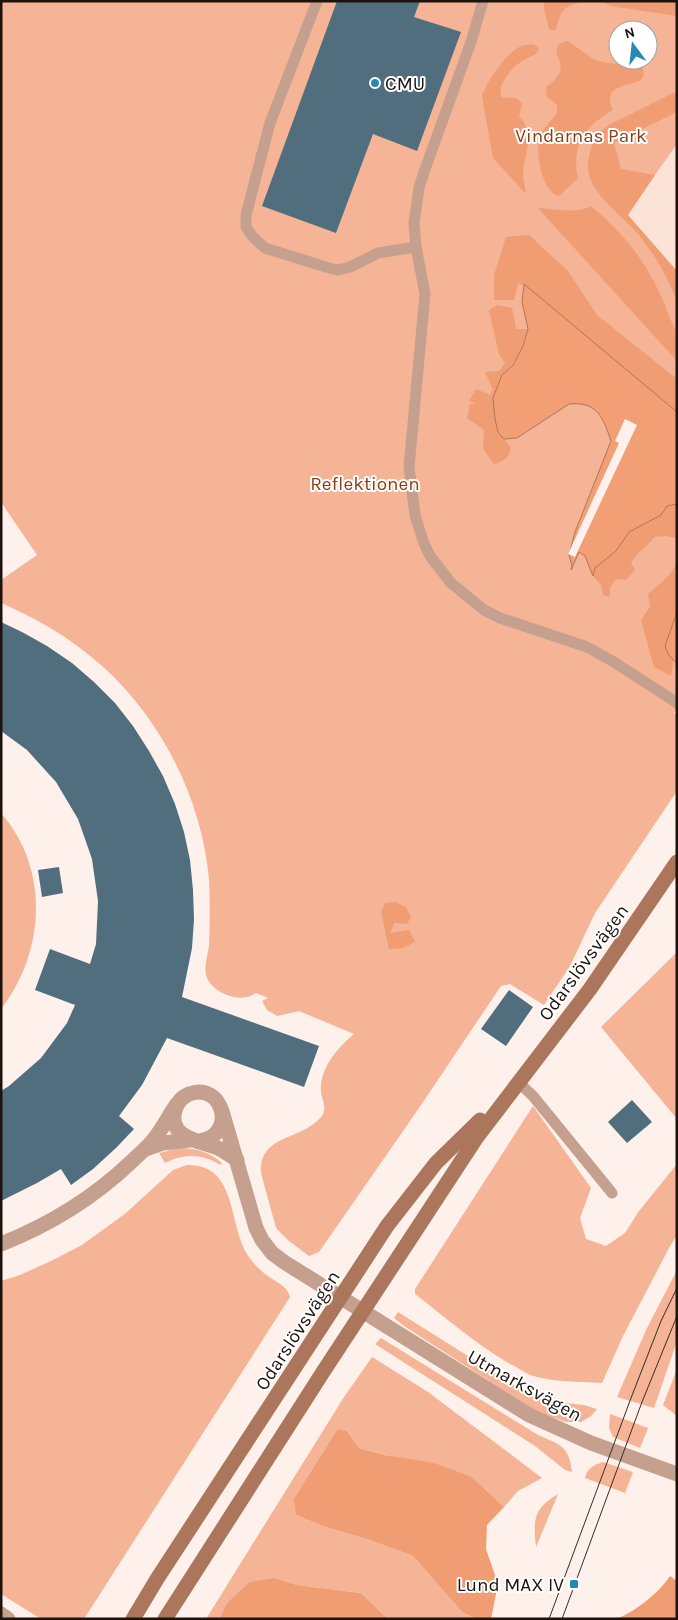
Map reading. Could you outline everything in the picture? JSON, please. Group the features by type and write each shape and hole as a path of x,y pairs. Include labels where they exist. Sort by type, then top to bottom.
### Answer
{"main road":[{"name":"Odarslövsvägen","path":"165,1619 362,1311 477,1137 590,989 677,862"},
{"name":"Odarslövsvägen","path":"133,1619 157,1579 342,1298 387,1226 436,1164 518,1082"}],"street":[{"path":"1,1244 28,1234 66,1213 105,1185 144,1150 177,1104 188,1094 202,1092 215,1099 222,1111 221,1125 216,1133 208,1139 163,1143 144,1150"},
{"path":"177,1104 174,1118 176,1127 182,1135 220,1149 237,1160"},
{"name":"Utmarksvägen","path":"222,1111 256,1228 272,1253 511,1404 546,1424 591,1443 677,1474"},
{"path":"1,1614 8,1619"}],"lane":[{"path":"317,1 270,123 246,215 246,227 252,236 265,248 316,265 338,270 350,267 378,253 416,246"},
{"path":"483,1 471,42 419,188 414,224 425,294 409,467 415,515 430,556 451,583 484,610 500,618 587,647 614,662 677,703"},
{"path":"518,1082 533,1096 612,1193"}],"shaded area":[{"path":"677,141 677,272 627,214"},
{"path":"524,284 677,412 677,504 667,506 661,515 629,532 616,551 595,568 593,576 585,556 579,552 571,570 572,566 569,555 575,532 611,441 602,418 593,408 587,405 569,404 517,438 504,439 498,432 493,398 502,375 513,365 523,346 528,329 522,302"},
{"path":"677,612 677,664 668,654 665,646"}],"green space":[{"name":"Reflektionen","path":"1,1 677,1 677,144 627,214 677,272 677,709 674,713 677,715 677,791 595,913 570,966 544,1005 510,984 501,986 319,1252 309,1256 289,1241 276,1228 261,1173 262,1160 274,1144 313,1125 321,1117 324,1108 321,1083 326,1067 336,1052 354,1034 299,1011 277,1016 267,1010 262,1001 268,998 256,993 243,998 229,996 216,989 207,978 205,970 209,945 209,880 205,848 197,816 186,785 155,727 113,676 79,647 58,633 1,603 1,580 37,555 1,502"},
{"path":"544,1 583,1 563,11 555,31 549,29"},
{"path":"601,1 677,1 677,16 611,6"},
{"name":"Vindarnas Park","path":"567,41 595,60 608,63 608,70 643,70 644,75 641,80 617,88 610,95 613,110 595,123 582,138 576,166 578,178 559,196 553,193 544,179 538,152 540,137 557,112 557,105 547,97 546,88 559,74 561,68 557,55 559,44"},
{"path":"532,44 537,46 538,52 518,64 510,72 503,82 500,93 502,97 516,98 522,104 519,116 530,136 523,176 526,194 493,158 482,96 492,76 515,49"},
{"path":"677,91 677,112 614,143 621,169 655,175 628,215 677,271 677,302 665,274 655,257 637,233 596,190 588,168 592,147 603,129"},
{"path":"591,206 616,229 637,254 654,282 677,335 677,361 538,208 579,210"},
{"path":"529,235 568,271 597,315 677,379 677,412 524,285 518,284 514,300 494,300 494,275 506,237"},
{"path":"497,305 512,308 516,329 528,329 519,354 502,375 498,432 511,448 507,458 494,465 483,448 484,430 467,418 470,404 476,403 469,401 476,389 490,395 493,390 485,372 499,371 505,363 499,354 489,310"},
{"path":"677,504 677,544 675,538 666,536 654,537 636,555 631,563 635,570 626,580 616,579 610,587 610,597 603,595 601,585 593,576 595,568 616,551 629,532 650,521 667,505"},
{"path":"677,561 677,612 670,629 674,659 671,676 654,667 641,620 650,607 648,594 669,575"},
{"path":"1,813 17,835 28,859 34,885 36,911 33,937 26,962 16,987 1,1009"},
{"path":"395,902 406,907 411,917 407,924 394,923 390,933 409,930 415,942 403,948 389,949 381,912 385,903"},
{"path":"677,952 677,1119 601,1027"},
{"path":"533,1106 591,1188 580,1218 586,1239 606,1246 625,1233 639,1211 677,1164 677,1235 623,1336 602,1383 557,1381 530,1375 485,1348 415,1294 415,1289"},
{"path":"179,1148 202,1151 222,1163 220,1165 200,1157 186,1156 165,1163 159,1153"},
{"path":"187,1165 203,1167 215,1174 223,1184 247,1254 262,1272 286,1289 290,1297 84,1619 41,1619 1,1594 1,1281 20,1275 82,1245 126,1213 173,1170"},
{"path":"677,1270 677,1341 654,1408 617,1397 646,1330"},
{"path":"398,1312 530,1395 597,1409 591,1416 581,1422 566,1422 537,1412 404,1326 394,1318"},
{"path":"381,1338 538,1435 558,1444 569,1457 572,1472 565,1470 535,1446 375,1344"},
{"path":"372,1357 428,1392 542,1478 518,1491 504,1507 472,1477 359,1448 347,1431 296,1515 325,1527 367,1539 413,1556 462,1612 476,1619 388,1619 361,1593 297,1585 275,1578 227,1603 219,1619 206,1619 344,1397"},
{"path":"677,1369 677,1416 663,1405"},
{"path":"610,1414 648,1428 640,1448 613,1437 609,1428"},
{"path":"338,1429 347,1431 359,1448 385,1455 434,1463 472,1477 504,1507 487,1525 486,1549 498,1584 491,1619 476,1619 462,1612 413,1556 367,1539 325,1527 296,1515 294,1499"},
{"path":"603,1462 633,1472 625,1493 585,1478 591,1467"},
{"path":"558,1494 536,1547 536,1516 550,1499"},
{"path":"670,1576 677,1581 677,1617 675,1619 614,1619 629,1613 645,1602 660,1589"},
{"path":"275,1578 297,1585 361,1593 388,1619 219,1619 227,1603 250,1582"}],"pier":[{"path":"625,419 637,425 575,557 568,554 619,443 615,441"}],"building":[{"name":"CMU","path":"337,1 420,1 414,17 461,32 417,151 373,134 336,233 262,206"},
{"path":"1,622 47,646 72,663 94,682 115,703 133,726 163,776 184,832 190,860 193,890 192,948 182,997 319,1046 304,1087 167,1038 142,1085 119,1116 134,1129 116,1148 93,1169 71,1185 61,1169 1,1201 1,1091 41,1058 67,1023 75,1005 35,990 50,949 90,964 96,944 98,901 92,859 78,819 56,782 27,750 1,731"},
{"path":"59,867 63,893 42,897 38,870"},
{"path":"509,990 533,1007 506,1046 481,1029"},
{"path":"632,1100 652,1122 627,1143 608,1122"}],"tram line":[{"path":"549,1619 631,1398 661,1321 677,1288"},
{"path":"562,1619 642,1402 677,1316"}],"place":[{"name":"CMU","path":"375,83"},
{"name":"Lund MAX IV","path":"574,1584"}]}
